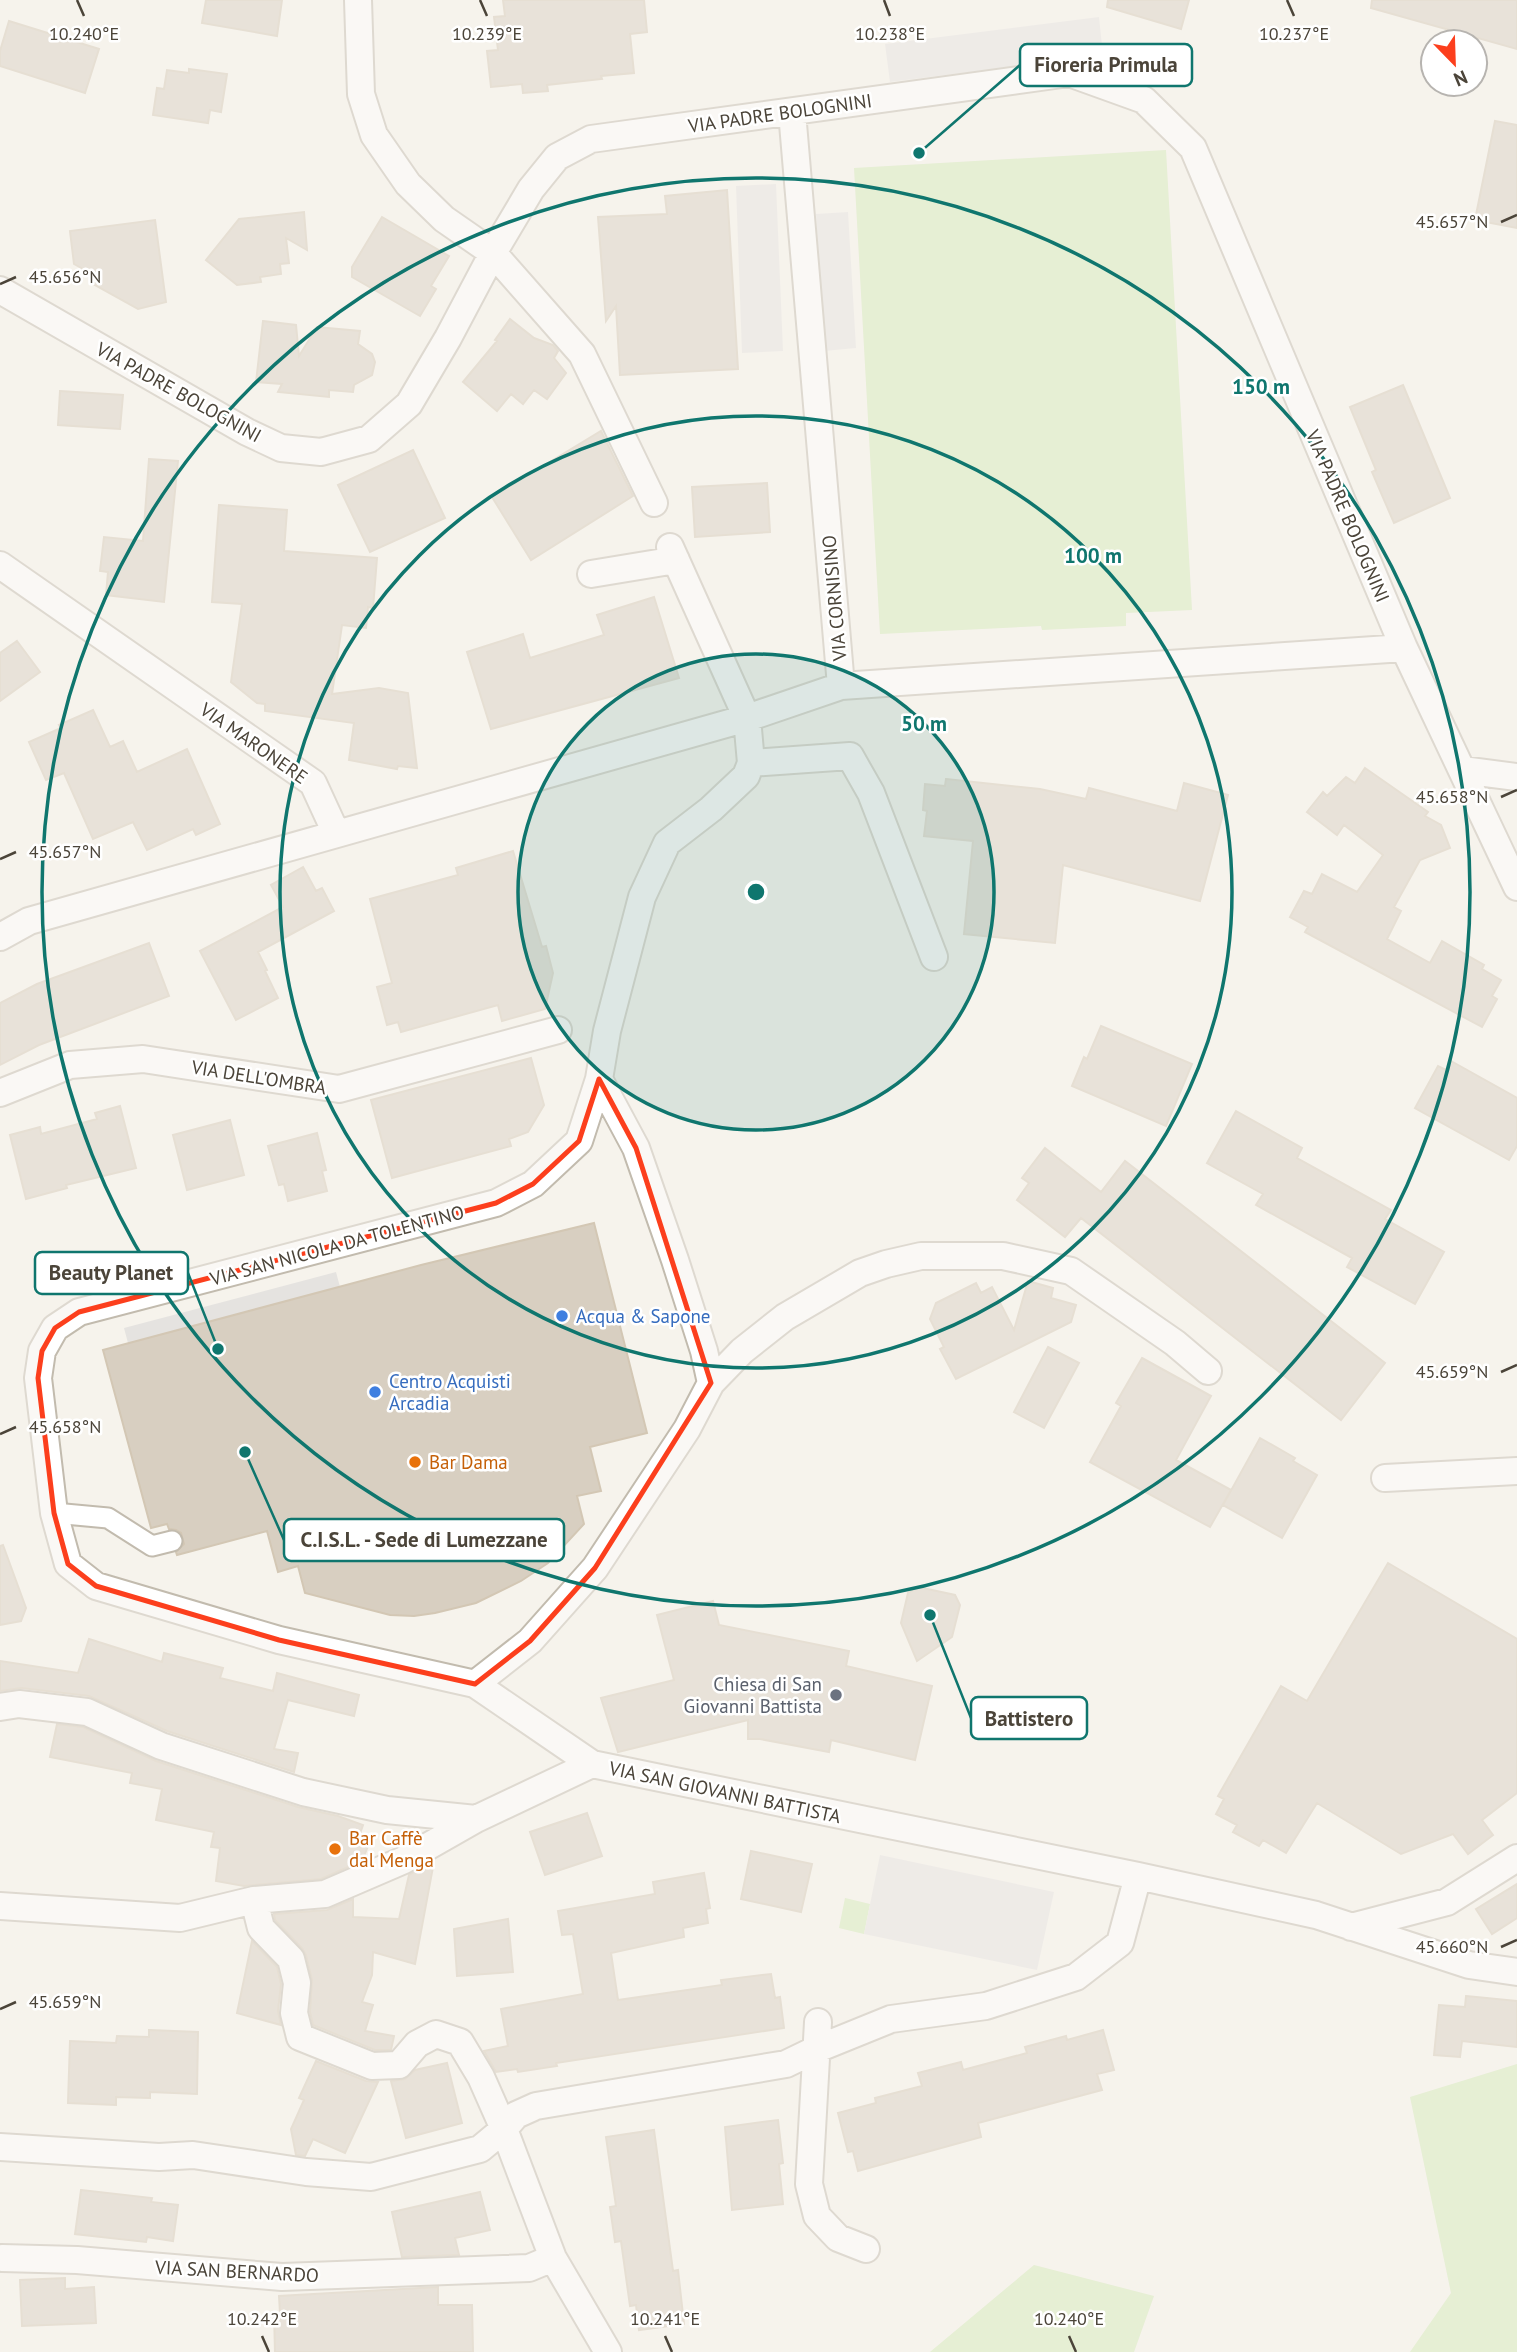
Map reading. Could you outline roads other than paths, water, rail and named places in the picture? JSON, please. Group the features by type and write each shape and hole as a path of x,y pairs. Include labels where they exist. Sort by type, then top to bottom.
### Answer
{"street":[{"path":"358,0 361,94 374,135 408,184 444,219 493,253 582,354 654,503"},
{"name":"VIA PADRE BOLOGNINI","path":"0,290 247,432 281,448 321,452 369,439 409,404 531,189 557,157 592,139 1069,73 1144,100 1193,148 1404,648 1517,887"},
{"name":"VIA CORNISINO","path":"336,833 747,718 841,686 792,112"},
{"path":"591,574 673,554 747,718 751,763 850,756 871,793 934,957"},
{"name":"VIA MARONERE","path":"0,565 313,783 336,833"},
{"path":"841,686 1404,648"},
{"name":"VIA SAN NICOLA DA TOLENTINO","path":"592,1764 475,1684 279,1640 96,1586 68,1563 54,1513 38,1378 42,1351 55,1328 79,1312 496,1203 533,1184 579,1141 599,1079 607,1031 642,897 667,843 711,809 746,776 751,763"},
{"path":"1462,770 1517,777"},
{"path":"0,937 29,921 336,833"},
{"name":"VIA DELL'OMBRA","path":"0,1093 71,1065 143,1059 339,1089 558,1030"},
{"path":"599,1079 636,1148 675,1260 704,1351 711,1383"},
{"path":"475,1684 530,1642 595,1568 687,1429 711,1383 742,1351 785,1317 859,1273 921,1256 1003,1256 1071,1271 1175,1343 1208,1371"},
{"path":"1385,1478 1517,1471"},
{"path":"54,1513 107,1518 152,1546 172,1541"},
{"path":"0,1707 19,1704 87,1712 161,1746 303,1792 387,1810 476,1819"},
{"name":"VIA SAN GIOVANNI BATTISTA","path":"476,1819 592,1764 1316,1915 1469,1965 1517,1972"},
{"path":"0,1906 180,1918 254,1900 325,1894 404,1860 476,1819"},
{"path":"1352,1927 1447,1902 1517,1858"},
{"path":"0,2147 159,2157 193,2155 306,2172 371,2177 480,2149 516,2115 536,2106 786,2064 891,2019 986,2006 1076,1978 1120,1943 1138,1876"},
{"path":"254,1900 261,1928 291,1959 297,1983 294,2013 300,2037 372,2066 398,2065 417,2044 436,2034 460,2042 481,2077 504,2129 553,2258 608,2352"},
{"path":"818,2022 809,2183 817,2216 838,2238 866,2249"},
{"name":"VIA SAN BERNARDO","path":"2,2258 77,2260 282,2277 529,2269 553,2258"}],"place":[{"name":"Fioreria Primula","path":"919,153"},
{"name":"Acqua & Sapone","path":"562,1316"},
{"name":"Beauty Planet","path":"218,1349"},
{"name":"Centro Acquisti Arcadia","path":"375,1392"},
{"name":"C.I.S.L. - Sede di Lumezzane","path":"245,1452"},
{"name":"Bar Dama","path":"415,1462"},
{"name":"Battistero","path":"930,1615"},
{"name":"Chiesa di San Giovanni Battista","path":"836,1695"},
{"name":"Bar Caffè dal Menga","path":"335,1849"}]}
